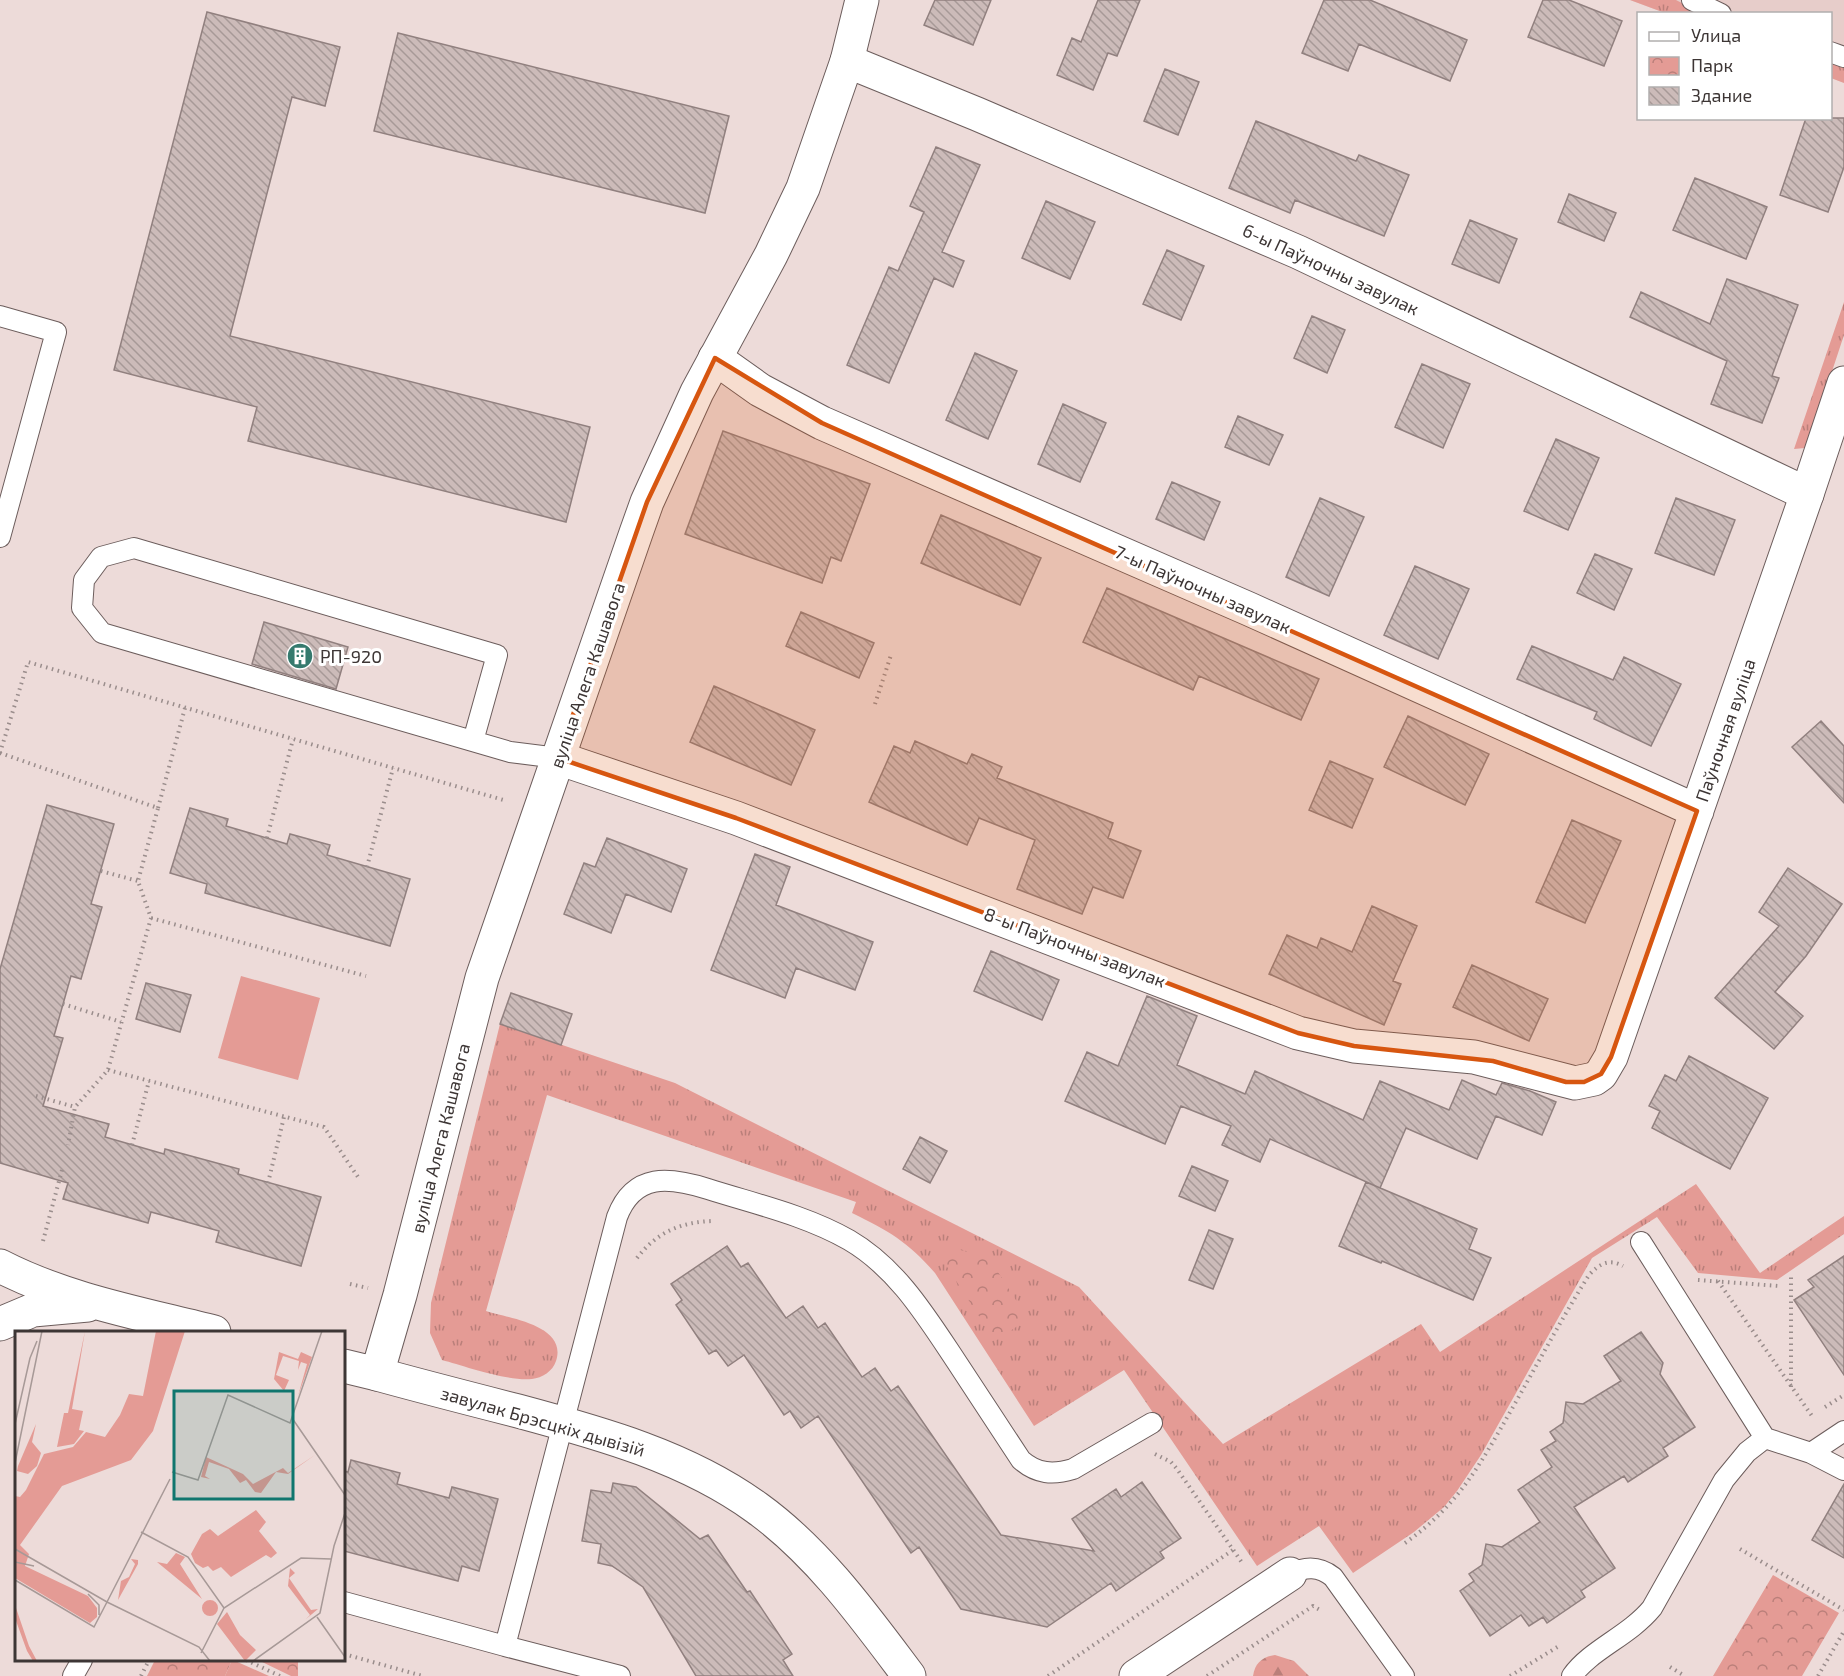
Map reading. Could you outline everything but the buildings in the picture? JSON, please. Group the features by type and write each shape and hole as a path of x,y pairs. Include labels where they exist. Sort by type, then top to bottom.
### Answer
{"street":[{"name":"вуліца Алега Кашавога","path":"377,1374 482,978 647,502 697,392 771,255 803,188 847,61 862,0"},
{"name":"6-ы Паўночны завулак","path":"847,61 977,114 1298,252 1807,494"},
{"name":"7-ы Паўночны завулак","path":"715,358 760,390 822,423 1249,609 1697,811"},
{"name":"Паўночная вуліца","path":"1601,1074 1611,1057 1807,494 1841,405"},
{"name":"8-ы Паўночны завулак","path":"558,758 736,818 1298,1033 1336,1043 1484,1059 1566,1082 1584,1082 1601,1074"},
{"path":"0,1266 106,1305 210,1331"},
{"path":"0,1324 33,1310 106,1305"},
{"name":"завулак Брэсцкіх дывізій","path":"345,1366 565,1424 643,1449 721,1486 757,1507 818,1562 869,1622 909,1676"},
{"path":"1136,1676 1290,1574"}],"lane":[{"path":"1692,0 1717,12"},
{"path":"0,316 56,332 0,537"},
{"path":"473,741 497,655 134,548 101,557 84,580 82,608 102,633 510,752 558,758"},
{"path":"505,1646 622,1203 641,1186 654,1181 681,1181 796,1216 842,1237 874,1258 897,1279 912,1297 1021,1460 1031,1468 1044,1473 1059,1473 1073,1469 1152,1423"},
{"path":"1641,1242 1765,1438 1811,1453 1844,1470"},
{"path":"1811,1453 1844,1431"},
{"path":"1572,1676 1585,1662 1629,1632 1647,1614 1724,1479 1747,1452 1765,1438"},
{"path":"1290,1574 1300,1569 1313,1568 1325,1571 1334,1577 1404,1676"},
{"path":"345,1602 620,1676"},
{"path":"73,1676 81,1661"}],"path":[{"path":"875,704 891,655"},
{"path":"158,808 0,753 28,662 509,802"},
{"path":"68,1145 75,1107 108,1070 151,918 138,881 185,708"},
{"path":"267,838 293,739"},
{"path":"367,867 393,768"},
{"path":"100,870 138,881"},
{"path":"151,918 366,976"},
{"path":"63,1004 121,1023"},
{"path":"108,1070 324,1127 360,1180"},
{"path":"132,1145 149,1081"},
{"path":"36,1096 75,1107"},
{"path":"268,1183 284,1117"},
{"path":"43,1241 62,1170"},
{"path":"633,1264 643,1249 666,1231 697,1222 715,1221"},
{"path":"1405,1543 1436,1519 1471,1478 1589,1275 1604,1263 1620,1264 1632,1275 1779,1286"},
{"path":"1791,1277 1791,1387"},
{"path":"1718,1281 1812,1416 1844,1395"},
{"path":"350,1284 377,1289"},
{"path":"1150,1453 1157,1454 1171,1462 1263,1591"},
{"path":"1740,1549 1844,1610"},
{"path":"1048,1676 1233,1550"},
{"path":"1207,1676 1313,1606 1323,1612"},
{"path":"1818,1676 1844,1631"},
{"path":"1509,1676 1560,1645"},
{"path":"345,1654 423,1676"},
{"path":"141,1676 148,1661"},
{"path":"250,1661 280,1676"},
{"path":"1670,1667 1685,1676"}],"highlighted area":[{"path":"715,358 822,423 1697,811 1611,1057 1601,1074 1584,1082 1566,1082 1493,1061 1354,1046 1298,1033 736,818 558,758 647,502"}],"shaded area":[{"path":"1630,0 1844,0 1844,83 1832,78 1832,12 1662,12"}],"green space":[{"path":"1630,0 1676,0 1699,12 1662,12"},
{"path":"1832,64 1844,68 1844,83 1832,78"},
{"path":"1844,302 1844,335 1808,444 1805,448 1794,449"},
{"path":"241,976 320,998 298,1080 218,1058"},
{"path":"500,1024 675,1083 1079,1287 1223,1444 1421,1324 1440,1352 1696,1184 1760,1273 1844,1216 1844,1234 1777,1280 1698,1273 1657,1217 1592,1258 1481,1455 1444,1507 1414,1532 1353,1573 1319,1526 1257,1566 1124,1370 1034,1426 935,1273 916,1253 897,1238 852,1213 856,1202 547,1095 486,1311 521,1320 545,1331 553,1339 557,1349 556,1361 550,1371 543,1376 523,1379 487,1373 442,1360 430,1333 431,1303"},
{"path":"957,1249 989,1258 1028,1319 995,1341 942,1259"},
{"path":"1773,1575 1839,1613 1802,1676 1713,1676"},
{"path":"1275,1655 1294,1661 1309,1676 1253,1676 1260,1661"},
{"path":"154,1661 232,1661 225,1676 147,1676"},
{"path":"232,1661 235,1661 269,1676 225,1676"},
{"path":"260,1661 298,1661 298,1676 291,1676"}],"place":[{"name":"РП-920","path":"300,656"}]}
